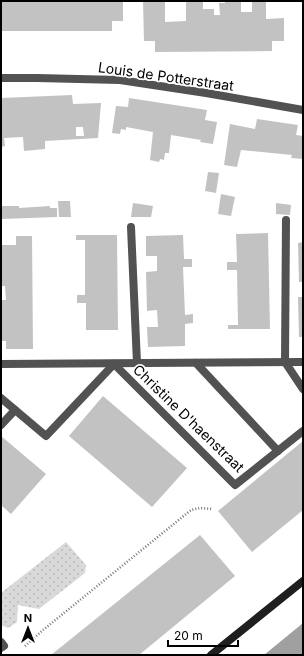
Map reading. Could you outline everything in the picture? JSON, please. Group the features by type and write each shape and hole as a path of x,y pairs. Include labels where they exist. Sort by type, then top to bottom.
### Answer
{"main road":[{"path":"211,655 303,581"}],"street":[{"name":"Louis de Potterstraat","path":"1,78 120,80 303,110"},
{"path":"286,220 286,362 303,389"},
{"name":"Christine D'haenstraat","path":"130,227 137,363"},
{"name":"Christine D'haenstraat","path":"1,364 303,362"},
{"path":"196,363 278,451"},
{"name":"Christine D'haenstraat","path":"1,398 46,436 114,364"},
{"name":"Christine D'haenstraat","path":"114,364 235,485 303,431"},
{"path":"1,425 15,410"},
{"path":"1,642 4,646 1,648"}],"path":[{"path":"25,646 191,510 200,508 212,509"}],"shaded area":[{"path":"66,542 86,565 85,573 39,609 18,605 17,622 8,628 1,625 1,593"},
{"path":"303,623 303,655 264,655"}],"building":[{"path":"1,1 123,1 123,21 112,21 112,31 1,31"},
{"path":"143,1 165,1 165,22 186,21 186,2 203,2 203,9 214,9 214,15 220,15 219,3 225,3 225,1 241,1 241,12 252,12 252,1 266,1 266,19 284,18 284,41 272,41 272,51 155,52 155,41 144,41"},
{"path":"72,95 73,104 101,103 98,138 45,141 45,149 24,151 23,137 4,138 5,146 1,147 1,98","holes":["76,127 83,127 84,136 76,136"]},
{"path":"129,98 207,110 205,120 217,122 213,144 200,142 201,140 171,135 169,153 165,153 164,160 160,159 159,162 150,160 153,132 126,127 126,130 121,129 120,134 112,133 116,106 128,107"},
{"path":"257,119 298,125 296,135 303,136 303,159 291,158 292,155 241,150 237,167 224,165 230,124 255,129"},
{"path":"208,172 219,173 216,193 205,191"},
{"path":"221,194 235,197 231,216 218,214"},
{"path":"58,201 70,201 71,217 59,217"},
{"path":"133,203 153,206 151,217 131,217"},
{"path":"276,203 291,205 290,215 276,214"},
{"path":"1,206 19,206 19,208 50,206 50,208 57,208 57,217 1,219"},
{"path":"268,233 270,329 228,329 228,325 238,325 237,270 227,270 227,262 237,262 236,234"},
{"path":"76,235 117,235 118,330 86,330 86,303 77,303 77,295 85,295 85,240 76,240"},
{"path":"183,235 184,259 192,259 192,267 183,267 185,315 193,314 193,323 185,324 185,346 148,347 147,327 158,327 157,310 147,311 146,272 157,271 157,256 146,256 146,236"},
{"path":"16,236 32,236 33,349 6,349 6,341 1,341 1,300 6,300 5,286 1,286 1,245 16,245"},
{"path":"303,242 303,282 299,282 298,243"},
{"path":"298,297 303,297 303,337 299,337"},
{"path":"103,396 187,468 152,507 69,436"},
{"path":"1,436 46,474 11,514 1,505"},
{"path":"303,441 303,510 252,552 218,511"},
{"path":"200,535 235,576 139,655 51,655"}]}
